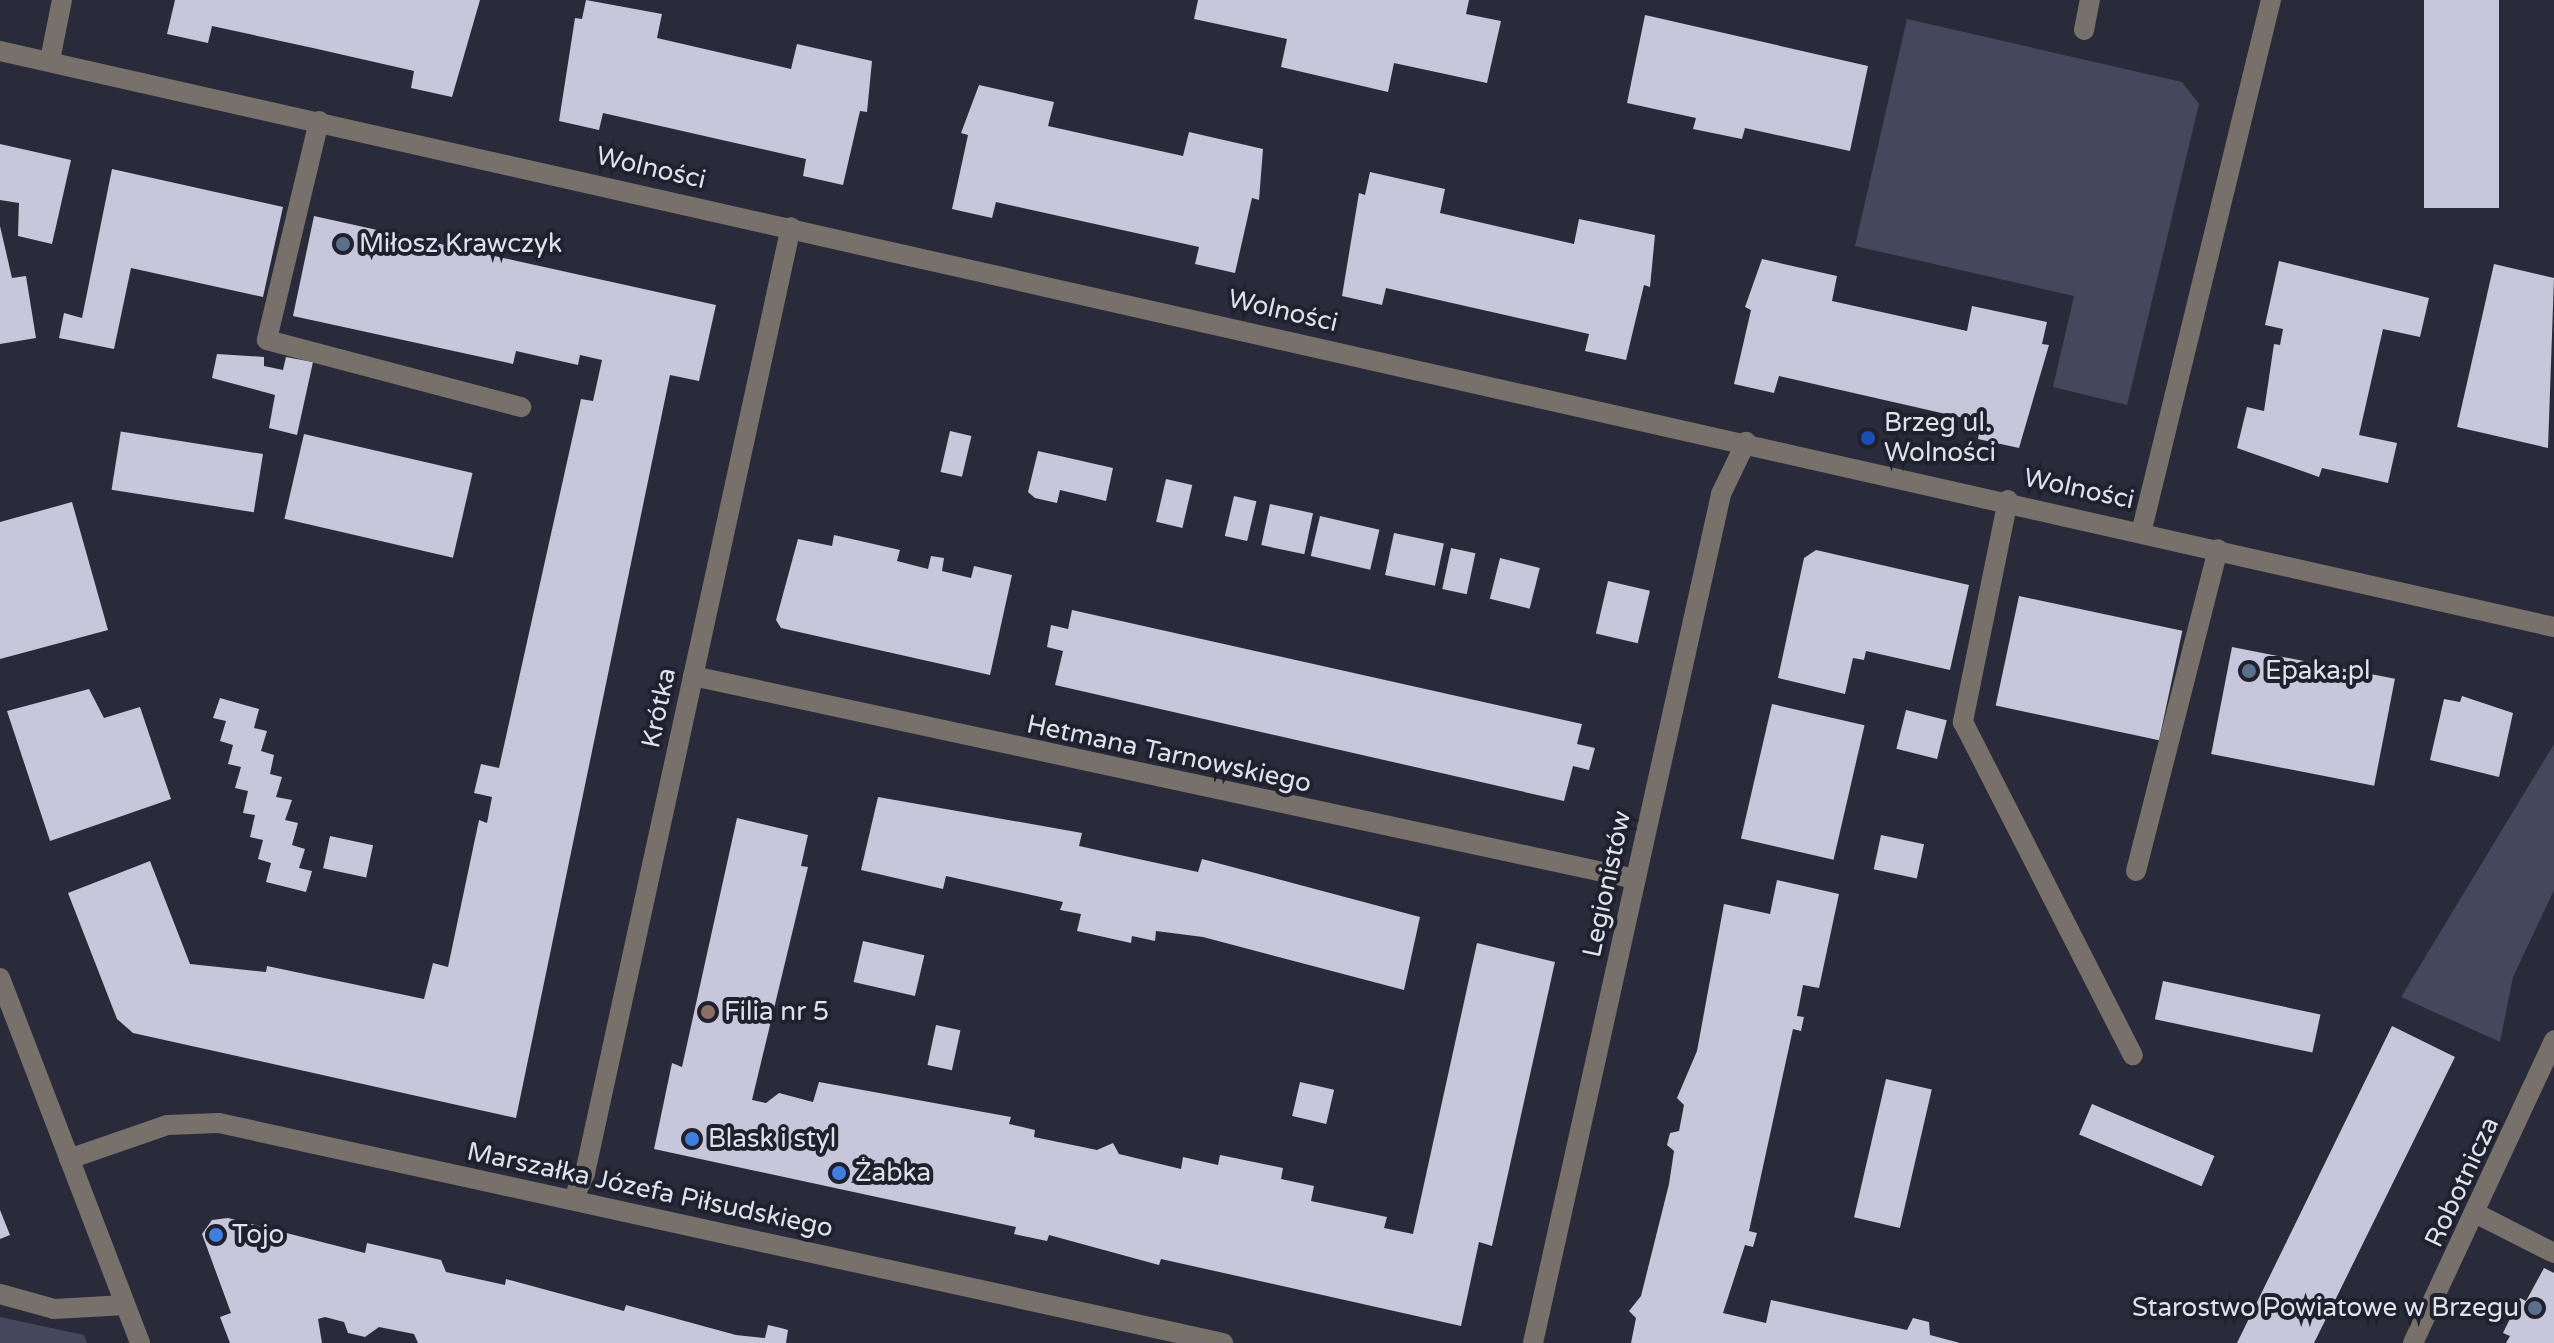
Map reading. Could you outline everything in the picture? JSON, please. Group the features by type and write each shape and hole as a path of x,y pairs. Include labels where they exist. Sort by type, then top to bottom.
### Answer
{"street":[{"path":"50,60 62,0"},
{"path":"2084,30 2090,0"},
{"path":"2142,529 2271,0"},
{"name":"Wolności","path":"0,51 2142,529 2554,627"},
{"path":"319,121 267,340 521,407"},
{"name":"Krótka","path":"573,1199 585,1173 791,227"},
{"name":"Legionistów","path":"1533,1343 1721,494 1746,442"},
{"path":"2008,500 1963,722 2133,1055"},
{"path":"2136,871 2218,549"},
{"name":"Hetmana Tarnowskiego","path":"693,676 1635,879"},
{"path":"0,978 140,1343"},
{"name":"Robotnicza","path":"2413,1343 2477,1214 2554,1040"},
{"name":"Marszałka Józefa Piłsudskiego","path":"69,1159 167,1125 219,1123 1223,1343"},
{"path":"2477,1214 2554,1253"},
{"path":"0,1294 54,1309 125,1305"}],"shaded area":[{"path":"1907,19 2182,82 2199,104 2127,405 2053,387 2074,296 1855,246"},
{"path":"2554,744 2554,890 2513,977 2500,1042 2401,997"},
{"path":"0,1317 84,1335 87,1343 0,1343"}],"building":[{"path":"175,0 480,0 452,97 411,88 414,71 313,48 212,26 208,43 167,34"},
{"path":"586,0 662,14 657,38 791,69 797,44 872,61 867,112 860,111 843,185 803,176 806,159 603,113 599,130 559,121 575,18 582,19"},
{"path":"1198,0 1469,0 1466,14 1501,21 1487,83 1394,63 1388,92 1281,67 1287,39 1194,19"},
{"path":"2424,0 2499,0 2499,208 2424,208"},
{"path":"1645,15 1868,66 1850,151 1745,128 1742,139 1693,129 1696,118 1627,103"},
{"path":"979,85 1054,102 1048,126 1183,156 1189,132 1263,149 1259,200 1252,198 1235,273 1195,264 1199,247 996,202 992,218 952,209 968,135 961,133"},
{"path":"0,144 71,160 52,244 18,236 19,203 0,200"},
{"path":"112,169 283,207 263,297 131,268 114,349 59,338 64,313 82,318"},
{"path":"1370,172 1445,189 1440,213 1574,244 1579,219 1655,235 1650,287 1644,285 1626,360 1585,351 1589,334 1386,288 1382,305 1342,296 1359,193 1365,195"},
{"path":"314,216 716,305 699,381 670,375 516,1118 133,1033 117,1019 68,893 150,861 190,964 266,972 267,966 424,999 433,963 448,967 479,820 487,823 492,797 474,793 481,764 499,768 581,399 593,401 602,360 580,355 578,365 516,351 513,364 293,316"},
{"path":"0,226 12,278 26,276 36,338 0,344"},
{"path":"1762,259 1837,276 1832,301 1967,331 1972,306 2047,322 2042,344 2049,345 2019,448 1978,439 1981,422 1779,376 1774,393 1734,384 1751,310 1745,307"},
{"path":"2279,261 2429,298 2420,337 2383,329 2359,435 2397,443 2388,483 2322,468 2319,477 2237,448 2247,407 2264,411 2274,344 2280,345 2283,329 2265,325"},
{"path":"2494,264 2554,278 2548,448 2457,427"},
{"path":"217,354 264,357 264,366 283,370 286,357 313,362 297,435 269,428 275,395 212,378"},
{"path":"121,431 263,454 254,512 112,490"},
{"path":"950,431 971,436 962,477 941,472"},
{"path":"304,434 473,473 453,558 284,519"},
{"path":"1038,451 1113,468 1106,501 1060,490 1057,503 1035,498 1028,492"},
{"path":"1166,479 1192,485 1182,528 1156,522"},
{"path":"1234,496 1256,501 1247,541 1225,536"},
{"path":"72,502 108,630 0,659 0,522"},
{"path":"1270,504 1313,513 1304,554 1261,545"},
{"path":"1320,516 1379,530 1370,570 1311,556"},
{"path":"1394,533 1444,544 1435,586 1385,575"},
{"path":"834,535 900,550 897,561 928,569 931,556 944,558 942,571 971,578 974,566 1012,575 990,675 781,628 776,620 798,539 832,546"},
{"path":"1451,548 1475,553 1467,594 1442,589"},
{"path":"1816,550 1969,585 1950,670 1866,651 1864,660 1853,658 1845,694 1778,678 1804,558"},
{"path":"1500,558 1540,568 1530,609 1490,599"},
{"path":"1608,581 1650,591 1638,643 1596,634"},
{"path":"2019,596 2182,631 2159,740 1996,706"},
{"path":"1072,610 1582,724 1577,744 1595,748 1589,770 1573,766 1564,801 1055,685 1063,651 1047,647 1051,625 1068,629"},
{"path":"2232,647 2395,679 2374,786 2211,754"},
{"path":"89,689 104,718 140,707 171,799 50,841 7,711"},
{"path":"2462,696 2513,713 2499,777 2430,760 2444,699 2460,702"},
{"path":"220,698 259,709 254,728 267,731 261,751 274,755 270,774 282,777 276,797 292,800 285,820 298,823 292,845 305,849 299,868 312,871 306,892 266,882 271,863 258,859 263,840 250,837 255,815 243,813 248,791 235,788 241,767 228,764 233,745 220,741 226,721 213,718"},
{"path":"1772,704 1865,725 1834,860 1741,838"},
{"path":"1906,710 1947,720 1937,759 1896,749"},
{"path":"878,797 1082,833 1079,846 1198,872 1202,859 1420,917 1404,990 1203,937 1156,931 1155,941 1132,936 1131,943 1077,931 1081,914 1060,910 1063,902 946,876 943,889 861,870"},
{"path":"737,818 808,835 801,866 808,867 752,1100 766,1103 779,1093 813,1102 819,1082 1011,1117 1009,1124 1035,1130 1034,1137 1097,1150 1113,1143 1119,1154 1181,1169 1183,1157 1218,1165 1220,1155 1283,1168 1281,1179 1314,1186 1311,1201 1387,1217 1384,1228 1413,1234 1477,943 1555,962 1492,1246 1479,1242 1461,1326 1161,1259 1159,1265 1049,1235 1047,1241 1014,1234 1016,1227 654,1149 672,1063 682,1067"},
{"path":"1881,835 1924,844 1917,878 1874,869"},
{"path":"330,836 373,845 366,877 323,868"},
{"path":"1777,880 1839,894 1819,988 1803,985 1797,1016 1804,1017 1801,1031 1793,1029 1749,1231 1757,1233 1753,1247 1745,1245 1723,1313 1766,1323 1771,1300 1907,1330 1913,1318 1929,1322 1930,1335 1960,1343 1631,1343 1636,1318 1629,1311 1641,1296 1669,1184 1674,1151 1667,1145 1670,1133 1679,1131 1684,1105 1677,1098 1697,1051 1724,904 1770,914"},
{"path":"863,941 924,955 915,996 854,982"},
{"path":"2163,981 2320,1014 2312,1053 2155,1019"},
{"path":"936,1025 960,1030 952,1070 927,1065"},
{"path":"2392,1026 2455,1057 2314,1343 2237,1343"},
{"path":"1886,1079 1932,1090 1900,1228 1854,1217"},
{"path":"1300,1082 1334,1090 1326,1124 1292,1116"},
{"path":"2092,1104 2214,1156 2202,1186 2079,1134"},
{"path":"0,1210 10,1235 0,1239"},
{"path":"228,1218 365,1253 367,1243 441,1260 446,1272 505,1285 506,1279 624,1311 626,1305 736,1335 765,1338 768,1325 788,1330 786,1343 418,1343 414,1334 379,1327 365,1337 348,1333 344,1322 325,1317 318,1319 322,1343 230,1343 220,1317 231,1313 202,1234 212,1220"},
{"name":"Starostwo Powiatowe w Brzegu","path":"2544,1268 2554,1273 2554,1343 2506,1343 2510,1336 2503,1333 2520,1298 2526,1301"}],"place":[{"name":"Miłosz Krawczyk","path":"343,244"},
{"name":"Brzeg ul. Wolności","path":"1868,438"},
{"name":"Epaka.pl","path":"2249,671"},
{"name":"Filia nr 5","path":"708,1012"},
{"name":"Blask i styl","path":"692,1139"},
{"name":"Żabka","path":"839,1173"},
{"name":"Tojo","path":"216,1235"},
{"name":"Starostwo Powiatowe w Brzegu","path":"2535,1308"}]}
